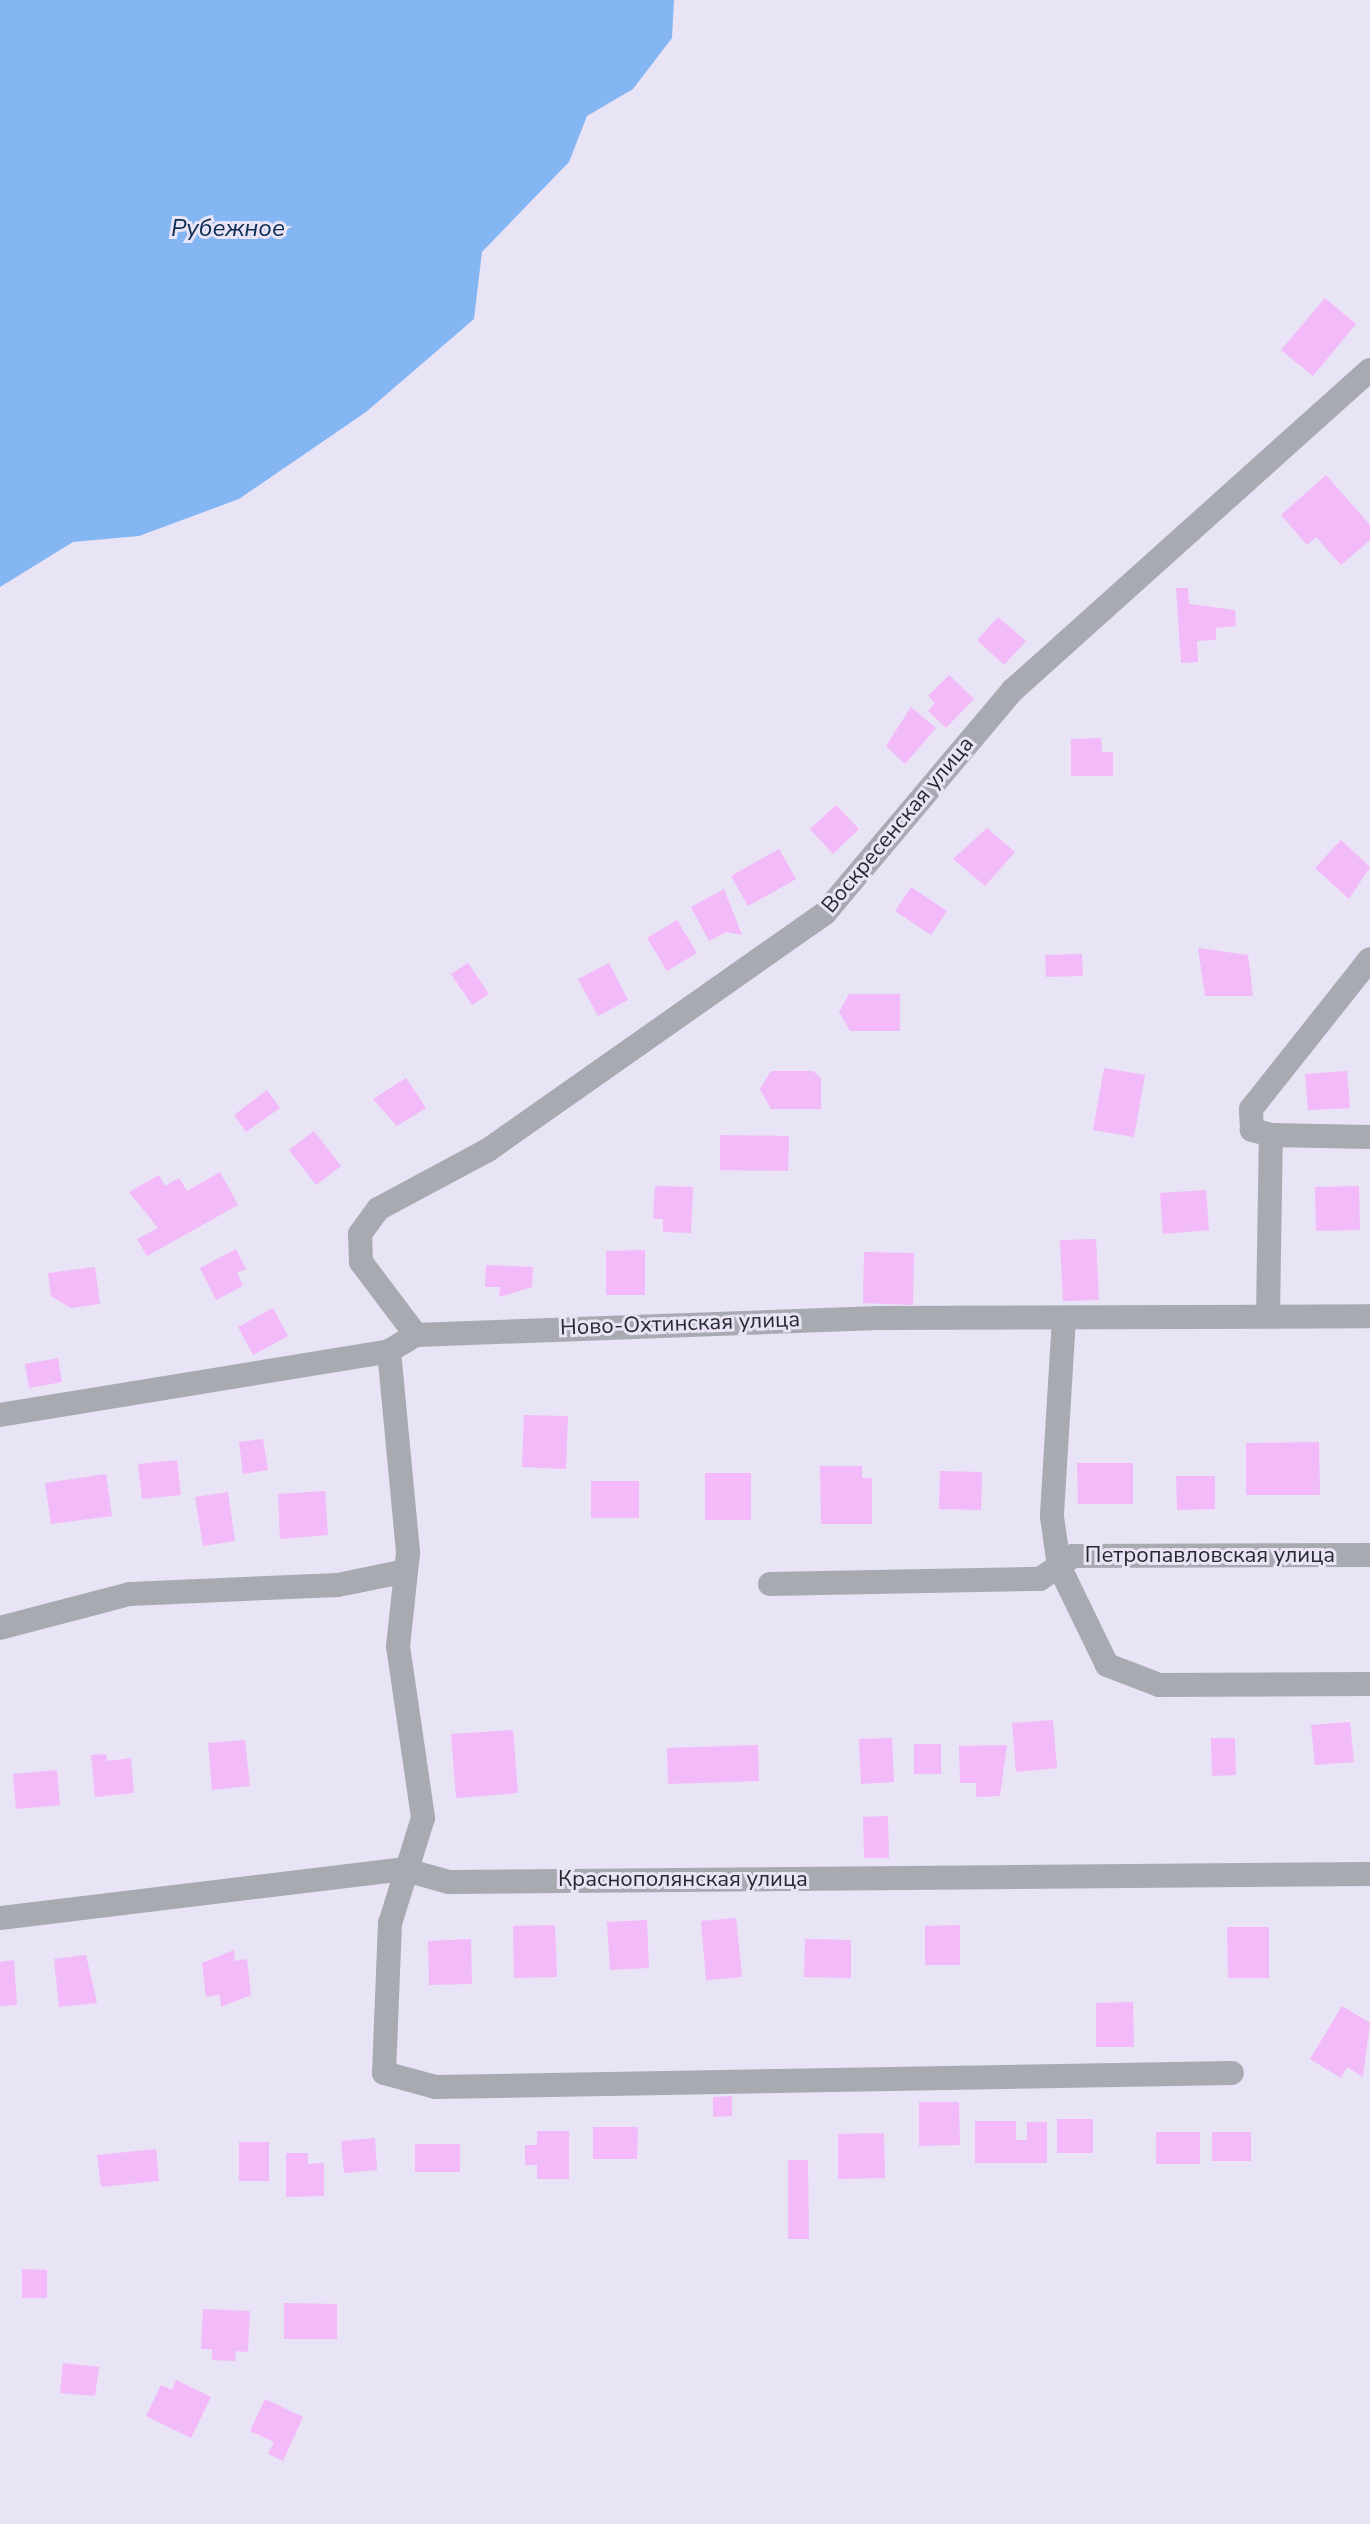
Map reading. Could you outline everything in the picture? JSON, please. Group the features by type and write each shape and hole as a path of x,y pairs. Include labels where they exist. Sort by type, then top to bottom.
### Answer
{"street":[{"name":"Воскресенская улица","path":"416,1335 361,1262 360,1234 378,1209 488,1150 825,913 1013,690 1370,370"},
{"path":"1370,959 1258,1095 1249,1122 1271,1135 1370,1137"},
{"path":"1268,1316 1271,1135"},
{"name":"Ново-Охтинская улица","path":"0,1415 389,1351 416,1335 1064,1318 1370,1316"},
{"path":"1064,1318 1052,1517 1059,1566 1107,1665 1159,1685 1370,1684"},
{"path":"389,1351 406,1571 398,1646 423,1818 402,1869 390,1923 384,2073 436,2087 1232,2073"},
{"name":"Петропавловская улица","path":"770,1584 1040,1579 1073,1556 1370,1555"},
{"path":"0,1628 130,1594 338,1585 406,1571"},
{"name":"Краснополянская улица","path":"0,1918 402,1869 449,1882 1370,1874"}],"water":[{"name":"Рубежное","path":"0,0 674,0 672,38 633,89 587,116 569,162 482,252 474,319 366,412 239,499 139,536 73,542 0,587"}],"building":[{"path":"1325,298 1356,324 1313,376 1281,350"},
{"path":"1326,475 1370,525 1370,540 1341,565 1316,537 1307,545 1281,515"},
{"path":"1176,588 1188,588 1189,604 1235,610 1236,626 1216,628 1216,640 1197,641 1198,662 1181,663"},
{"path":"998,617 1026,641 1004,665 977,640"},
{"path":"949,675 974,699 946,728 928,711 935,703 928,696"},
{"path":"911,707 936,728 905,764 886,746"},
{"path":"1101,738 1102,752 1113,752 1113,776 1071,776 1071,739"},
{"path":"836,805 859,829 833,854 810,829"},
{"path":"987,828 1015,852 985,886 953,859"},
{"path":"1341,840 1370,867 1349,899 1315,868"},
{"path":"779,849 796,879 748,906 731,876"},
{"path":"911,887 947,911 931,935 895,911"},
{"path":"724,889 742,935 726,932 709,941 691,907"},
{"path":"677,920 697,953 667,971 647,938"},
{"path":"1198,948 1248,955 1253,996 1205,996"},
{"path":"1082,954 1083,976 1046,977 1045,955"},
{"path":"468,963 489,994 472,1005 451,974"},
{"path":"609,963 628,1000 598,1016 578,979"},
{"path":"849,994 900,994 900,1031 850,1031 839,1012"},
{"path":"1104,1068 1145,1075 1134,1137 1093,1130"},
{"path":"771,1071 813,1071 821,1078 821,1109 771,1109 760,1089"},
{"path":"1347,1071 1350,1108 1308,1110 1305,1074"},
{"path":"406,1078 426,1108 397,1126 373,1099"},
{"path":"267,1090 280,1108 246,1132 234,1115"},
{"path":"314,1131 341,1166 316,1185 289,1150"},
{"path":"720,1135 789,1136 788,1171 720,1170"},
{"path":"220,1172 238,1205 147,1256 137,1239 158,1228 129,1192 159,1175 165,1186 179,1178 187,1191"},
{"path":"655,1186 693,1187 691,1233 663,1232 663,1219 653,1219"},
{"path":"1359,1186 1360,1230 1316,1231 1315,1187"},
{"path":"1206,1190 1209,1230 1163,1234 1160,1193"},
{"path":"1096,1239 1099,1300 1063,1301 1060,1240"},
{"path":"236,1249 246,1269 237,1273 243,1286 216,1300 200,1268"},
{"path":"645,1250 645,1295 606,1295 606,1251"},
{"path":"864,1252 914,1253 913,1305 863,1303"},
{"path":"486,1265 533,1267 532,1287 499,1297 500,1287 485,1287"},
{"path":"95,1267 100,1304 71,1308 51,1296 48,1273"},
{"path":"273,1308 288,1336 253,1355 238,1327"},
{"path":"58,1358 62,1382 29,1388 25,1364"},
{"path":"524,1415 568,1416 566,1469 522,1467"},
{"path":"263,1439 268,1470 243,1474 239,1442"},
{"path":"1319,1442 1320,1495 1246,1495 1246,1443"},
{"path":"177,1460 181,1495 142,1499 138,1464"},
{"path":"1077,1463 1133,1463 1133,1504 1078,1504"},
{"path":"820,1466 862,1466 862,1478 872,1478 872,1524 821,1524"},
{"path":"940,1471 982,1472 981,1510 939,1509"},
{"path":"705,1473 751,1473 751,1520 705,1520"},
{"path":"106,1474 112,1516 51,1524 45,1483"},
{"path":"1176,1476 1215,1476 1215,1509 1177,1510"},
{"path":"591,1481 639,1481 639,1518 591,1518"},
{"path":"325,1491 328,1535 280,1539 278,1494"},
{"path":"228,1492 235,1541 203,1546 195,1497"},
{"path":"1053,1720 1057,1768 1016,1772 1012,1723"},
{"path":"1350,1722 1354,1762 1315,1765 1311,1725"},
{"path":"513,1730 518,1793 456,1798 451,1734"},
{"path":"892,1738 894,1782 861,1784 859,1739"},
{"path":"1211,1738 1235,1738 1236,1775 1212,1776"},
{"path":"245,1740 250,1786 212,1790 208,1743"},
{"path":"914,1744 941,1744 941,1774 914,1774"},
{"path":"758,1745 759,1781 668,1784 667,1748"},
{"path":"1007,1745 1000,1796 976,1797 976,1783 960,1783 959,1746"},
{"path":"106,1754 107,1761 131,1758 134,1793 95,1797 91,1755"},
{"path":"57,1770 60,1805 16,1809 13,1774"},
{"path":"888,1816 889,1858 864,1858 863,1817"},
{"path":"736,1918 742,1977 706,1980 701,1921"},
{"path":"647,1920 649,1968 610,1970 607,1922"},
{"path":"555,1925 557,1977 514,1978 513,1926"},
{"path":"960,1925 960,1965 925,1965 925,1926"},
{"path":"1227,1927 1269,1927 1269,1978 1228,1978"},
{"path":"471,1939 472,1984 429,1985 428,1941"},
{"path":"805,1939 851,1940 851,1978 804,1977"},
{"path":"234,1950 235,1961 247,1959 251,1995 221,2007 220,1995 206,1997 202,1963"},
{"path":"86,1955 97,2003 59,2007 54,1959"},
{"path":"14,1960 17,2005 0,2006 0,1962"},
{"path":"1133,2002 1134,2047 1096,2047 1096,2003"},
{"path":"1342,2006 1370,2023 1363,2077 1347,2067 1341,2078 1310,2059"},
{"path":"732,2096 732,2116 713,2117 713,2097"},
{"path":"919,2102 959,2102 960,2145 919,2146"},
{"path":"1057,2119 1093,2119 1093,2153 1057,2153"},
{"path":"975,2121 1016,2121 1016,2140 1027,2140 1027,2122 1047,2122 1047,2163 975,2163"},
{"path":"593,2127 638,2127 637,2159 593,2159"},
{"path":"537,2131 569,2131 569,2179 537,2179 537,2165 525,2165 525,2145 537,2145"},
{"path":"1156,2132 1200,2132 1200,2164 1156,2164"},
{"path":"1212,2132 1251,2132 1251,2161 1212,2161"},
{"path":"884,2133 885,2178 838,2179 838,2134"},
{"path":"375,2138 377,2170 344,2173 341,2141"},
{"path":"239,2142 269,2142 269,2181 239,2181"},
{"path":"415,2144 460,2144 460,2172 415,2172"},
{"path":"156,2149 159,2181 101,2187 97,2155"},
{"path":"286,2153 308,2153 308,2164 324,2163 324,2196 286,2197"},
{"path":"788,2160 808,2160 809,2239 788,2239"},
{"path":"22,2269 47,2270 47,2298 22,2298"},
{"path":"284,2303 337,2304 337,2339 284,2339"},
{"path":"203,2309 250,2311 248,2352 236,2351 235,2361 212,2360 212,2349 201,2349"},
{"path":"63,2363 99,2367 95,2396 60,2393"},
{"path":"176,2380 211,2397 191,2438 146,2416 161,2385 172,2390"},
{"path":"265,2399 303,2417 283,2461 268,2454 274,2442 250,2431"}]}
